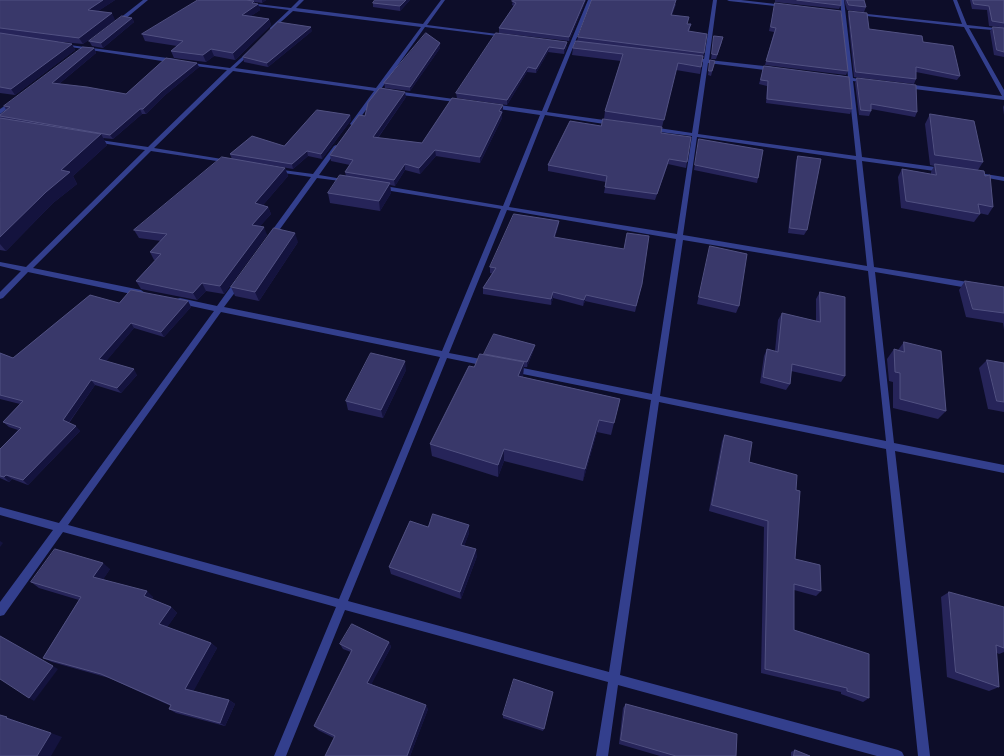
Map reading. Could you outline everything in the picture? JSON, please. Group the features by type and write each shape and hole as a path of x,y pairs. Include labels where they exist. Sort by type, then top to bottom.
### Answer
{"street":[{"path":"109,29 146,0"},
{"path":"264,37 302,0"},
{"path":"265,246 443,0"},
{"path":"280,756 590,0"},
{"path":"602,756 715,0"},
{"path":"729,0 790,7"},
{"path":"842,0 840,12 851,79 860,158 924,756"},
{"path":"955,0 964,25 1004,95"},
{"path":"247,4 510,36"},
{"path":"840,12 1004,30"},
{"path":"54,44 465,102"},
{"path":"78,53 91,44"},
{"path":"0,296 253,48"},
{"path":"682,58 782,70"},
{"path":"828,76 874,82"},
{"path":"897,85 1004,98"},
{"path":"0,112 18,98"},
{"path":"488,106 620,124"},
{"path":"642,128 951,171"},
{"path":"90,139 237,163"},
{"path":"268,168 353,182"},
{"path":"974,174 1004,179"},
{"path":"368,185 981,287"},
{"path":"0,264 150,295"},
{"path":"0,611 242,277"},
{"path":"173,299 492,365"},
{"path":"507,368 1004,469"},
{"path":"0,511 898,756"}],"building":[{"path":"0,0 103,0 88,10 112,13 79,38 0,28"},
{"path":"198,0 254,1 252,3 258,4 242,15 269,19 233,53 211,49 203,55 171,51 183,41 142,34"},
{"path":"375,0 406,0 400,6 373,3"},
{"path":"585,0 569,37 499,28 516,3 512,1"},
{"path":"592,0 676,0 671,15 689,17 687,24 691,24 688,31 707,34 704,53 578,37"},
{"path":"797,0 841,0 841,5"},
{"path":"847,0 864,0 866,7 849,5"},
{"path":"973,0 1004,0 1004,23 992,21 989,6 974,4"},
{"path":"775,3 841,11 848,71 766,61 776,28 771,27"},
{"path":"849,11 867,13 869,29 922,36 923,42 953,46 960,76 916,67 916,79 856,72"},
{"path":"122,16 132,18 101,43 89,41"},
{"path":"278,22 311,27 267,63 243,57"},
{"path":"993,27 1004,28 1004,52 997,50"},
{"path":"0,33 72,44 11,89 0,87"},
{"path":"426,33 440,43 410,87 384,83"},
{"path":"496,33 567,42 564,49 549,47 536,69 528,67 507,100 456,93"},
{"path":"714,36 723,37 717,55 712,54"},
{"path":"576,41 703,56 701,67 678,63 664,120 605,111 623,54 573,48"},
{"path":"83,47 94,48 52,83 126,94 166,58 197,63 110,135 0,116 10,107 4,106"},
{"path":"710,60 715,61 712,71 709,71"},
{"path":"764,66 849,77 852,109 767,99 768,81 761,80"},
{"path":"857,78 916,85 917,112 871,104 871,111 861,110"},
{"path":"380,88 405,92 373,137 422,143 452,98 503,105 499,111 502,112 480,157 435,150 419,168 405,164 394,180 345,172 353,160 330,155 359,115 365,116 368,103"},
{"path":"317,110 350,115 321,154 307,151 292,164 230,154 252,136 284,146"},
{"path":"930,114 974,121 983,162 935,155"},
{"path":"0,118 101,134 61,170 70,172 46,192 0,237"},
{"path":"603,119 662,127 661,133 691,137 687,162 669,159 657,194 605,187 607,176 548,165 570,121 601,126"},
{"path":"699,139 763,150 758,178 695,165"},
{"path":"798,156 821,159 807,230 790,228"},
{"path":"222,157 285,168 255,203 268,207 252,225 264,227 220,286 202,283 193,293 136,281 161,254 150,252 167,234 134,230"},
{"path":"935,164 984,171 985,176 990,175 993,207 978,204 980,214 906,201 902,169 936,175"},
{"path":"340,175 390,183 379,201 328,193"},
{"path":"514,214 559,221 554,237 624,249 627,233 649,236 642,284 636,306 586,295 584,300 553,292 551,299 483,288 496,268 490,267"},
{"path":"274,228 295,233 255,292 231,287"},
{"path":"710,246 747,254 739,306 699,297"},
{"path":"965,281 1004,287 1004,313 973,309"},
{"path":"131,290 188,301 161,332 131,323 99,359 134,369 117,388 91,380 63,420 76,426 23,480 6,475 4,477 0,476 0,449 21,428 3,422 23,401 0,395 0,353 13,358 90,295 119,303"},
{"path":"820,292 845,297 845,376 792,364 790,384 763,377 767,349 778,352 782,313 820,322"},
{"path":"494,334 535,345 527,362 484,354"},
{"path":"904,342 941,351 946,411 900,399 900,373 895,372 894,349 904,352"},
{"path":"371,353 405,361 381,410 346,401"},
{"path":"480,354 524,362 518,376 620,399 614,423 599,420 585,469 504,449 498,465 430,444 469,366 474,367"},
{"path":"987,360 1004,363 1004,402 997,401"},
{"path":"725,435 752,442 749,462 797,475 796,490 800,491 795,559 820,565 821,591 794,584 794,630 869,654 869,698 847,691 847,688 765,669 768,521 712,505"},
{"path":"433,514 469,525 461,545 476,549 460,592 389,567 410,521 428,527"},
{"path":"55,549 103,563 93,577 147,591 144,596 171,607 159,624 211,643 185,689 229,700 220,723 169,709 171,705 101,674 43,658 81,597 31,582"},
{"path":"949,592 1004,607 1004,648 996,645 999,687 956,672"},
{"path":"352,624 389,642 367,683 426,705 407,756 325,756 335,736 314,726 352,650 340,644"},
{"path":"0,636 53,666 29,698 0,679"},
{"path":"514,679 553,692 544,729 503,715"},
{"path":"626,704 737,734 736,756 676,756 621,740"},
{"path":"0,715 51,733 37,756 0,756"},
{"path":"795,750 810,756 794,756"}]}
